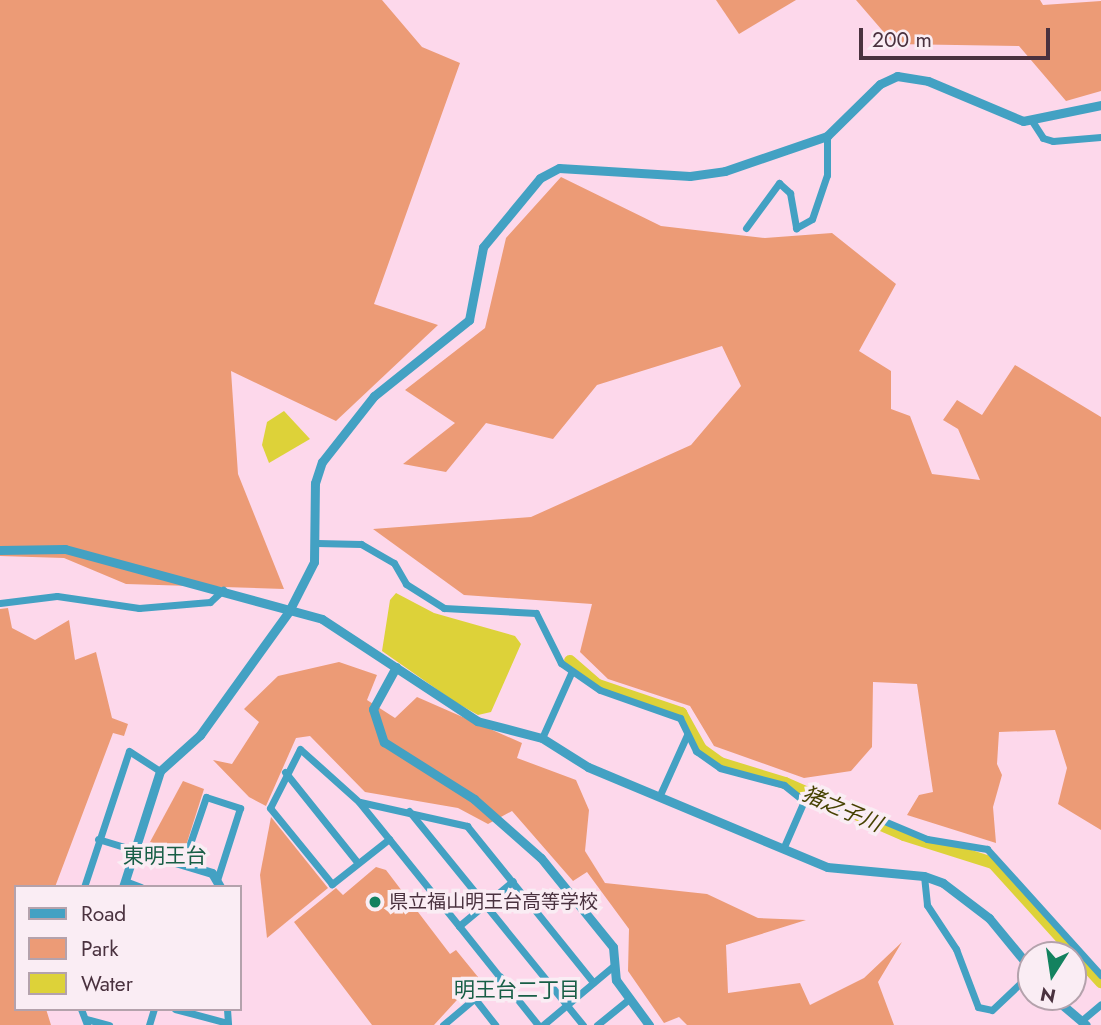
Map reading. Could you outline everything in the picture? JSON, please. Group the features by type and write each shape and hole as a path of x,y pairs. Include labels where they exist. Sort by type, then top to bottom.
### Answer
{"street":[{"path":"124,884 160,771 200,735 289,611 317,543 314,496 322,462 374,396 469,320 483,247 546,173 568,168 708,174 827,136 880,84 905,75 1005,117 1032,121 1101,105"},
{"path":"1032,121 1043,138 1053,141 1101,137"},
{"path":"746,228 779,183 790,193 796,228 812,219 827,175 827,136"},
{"path":"317,543 361,544 394,562 406,584 444,608 532,611 544,621 561,663 600,690 671,712 706,760 784,785 804,801 847,812 927,839 987,849 1101,975"},
{"path":"0,550 65,549 223,590 338,626 477,721 542,738 576,762 839,870 923,876 943,883 989,918 1017,953"},
{"path":"0,603 57,596 139,608 216,601 223,590"},
{"path":"396,667 373,709 384,742 511,828 613,947 612,967 628,1000 649,1025"},
{"path":"542,738 572,671"},
{"path":"659,797 687,735"},
{"path":"388,839 332,884 270,808 285,772 305,748 338,788 359,802 540,1025 612,967"},
{"path":"85,885 129,751 160,771"},
{"path":"285,772 357,862"},
{"path":"183,864 206,797 240,808 219,883"},
{"path":"783,849 804,801"},
{"path":"359,802 409,810 467,826 593,982"},
{"path":"409,810 583,1025"},
{"path":"98,839 212,873 219,883"},
{"path":"923,876 927,905 956,949 978,1007 992,1010 1017,985"},
{"path":"459,926 513,881"},
{"path":"446,1024 500,977"},
{"path":"475,999 495,1025"},
{"path":"597,1025 628,1000"},
{"path":"1069,1011 1083,1023 1101,1004"},
{"path":"182,1011 226,1023"},
{"path":"86,1022 109,1025"}],"green space":[{"path":"0,0 382,0 422,47 460,63 374,304 438,325 336,421 231,371 238,474 284,589 126,584 64,558 0,556"},
{"path":"716,0 796,0 739,34"},
{"path":"856,0 1040,0 1043,5 1101,1 1101,91 1066,101 1019,46 894,44"},
{"path":"561,177 661,226 765,238 832,233 896,284 859,351 891,371 891,409 910,416 932,474 980,480 958,429 943,420 957,400 982,415 1015,365 1101,417 1101,830 1058,804 1067,768 1055,730 999,732 997,764 1002,775 993,807 996,843 907,815 919,795 933,792 917,684 873,682 872,747 851,771 804,778 714,746 690,706 608,679 580,652 592,604 464,595 373,529 531,517 691,445 741,386 722,346 597,385 553,439 486,423 446,472 403,464 455,423 405,390 485,328 506,238"},
{"path":"8,608 12,628 35,640 69,620 75,660 96,652 112,718 128,724 124,736 113,733 56,885 14,885 14,1011 47,1011 51,1025 0,1025 0,609"},
{"path":"339,662 377,675 367,700 395,718 417,697 522,743 517,758 576,780 589,810 585,851 605,883 707,894 758,918 806,920 726,945 728,993 800,983 810,1005 864,978 902,942 878,982 894,1025 687,1025 679,1017 664,1023 628,971 629,929 587,872 573,881 512,811 488,824 458,808 365,792 310,736 296,738 266,806 249,797 213,760 232,764 259,722 244,709 278,676"},
{"path":"183,781 204,789 184,852 150,842"},
{"path":"271,817 328,888 267,938 260,875"},
{"path":"376,867 386,870 450,954 456,950 478,977 434,1025 372,1025 294,922 336,888 343,895"}],"water":[{"path":"284,411 310,439 269,463 262,445 267,422"},
{"path":"396,593 434,613 515,636 521,644 491,712 478,715 382,651 390,600"}],"waterway":[{"name":"猪之子川","path":"570,661 598,685 681,713 701,749 720,763 785,783 904,835 993,863 1101,982"}],"place":[{"name":"県立福山明王台高等学校","path":"375,902"}],"district":[{"name":"東明王台","path":"165,856"},
{"name":"明王台二丁目","path":"517,990"}]}
